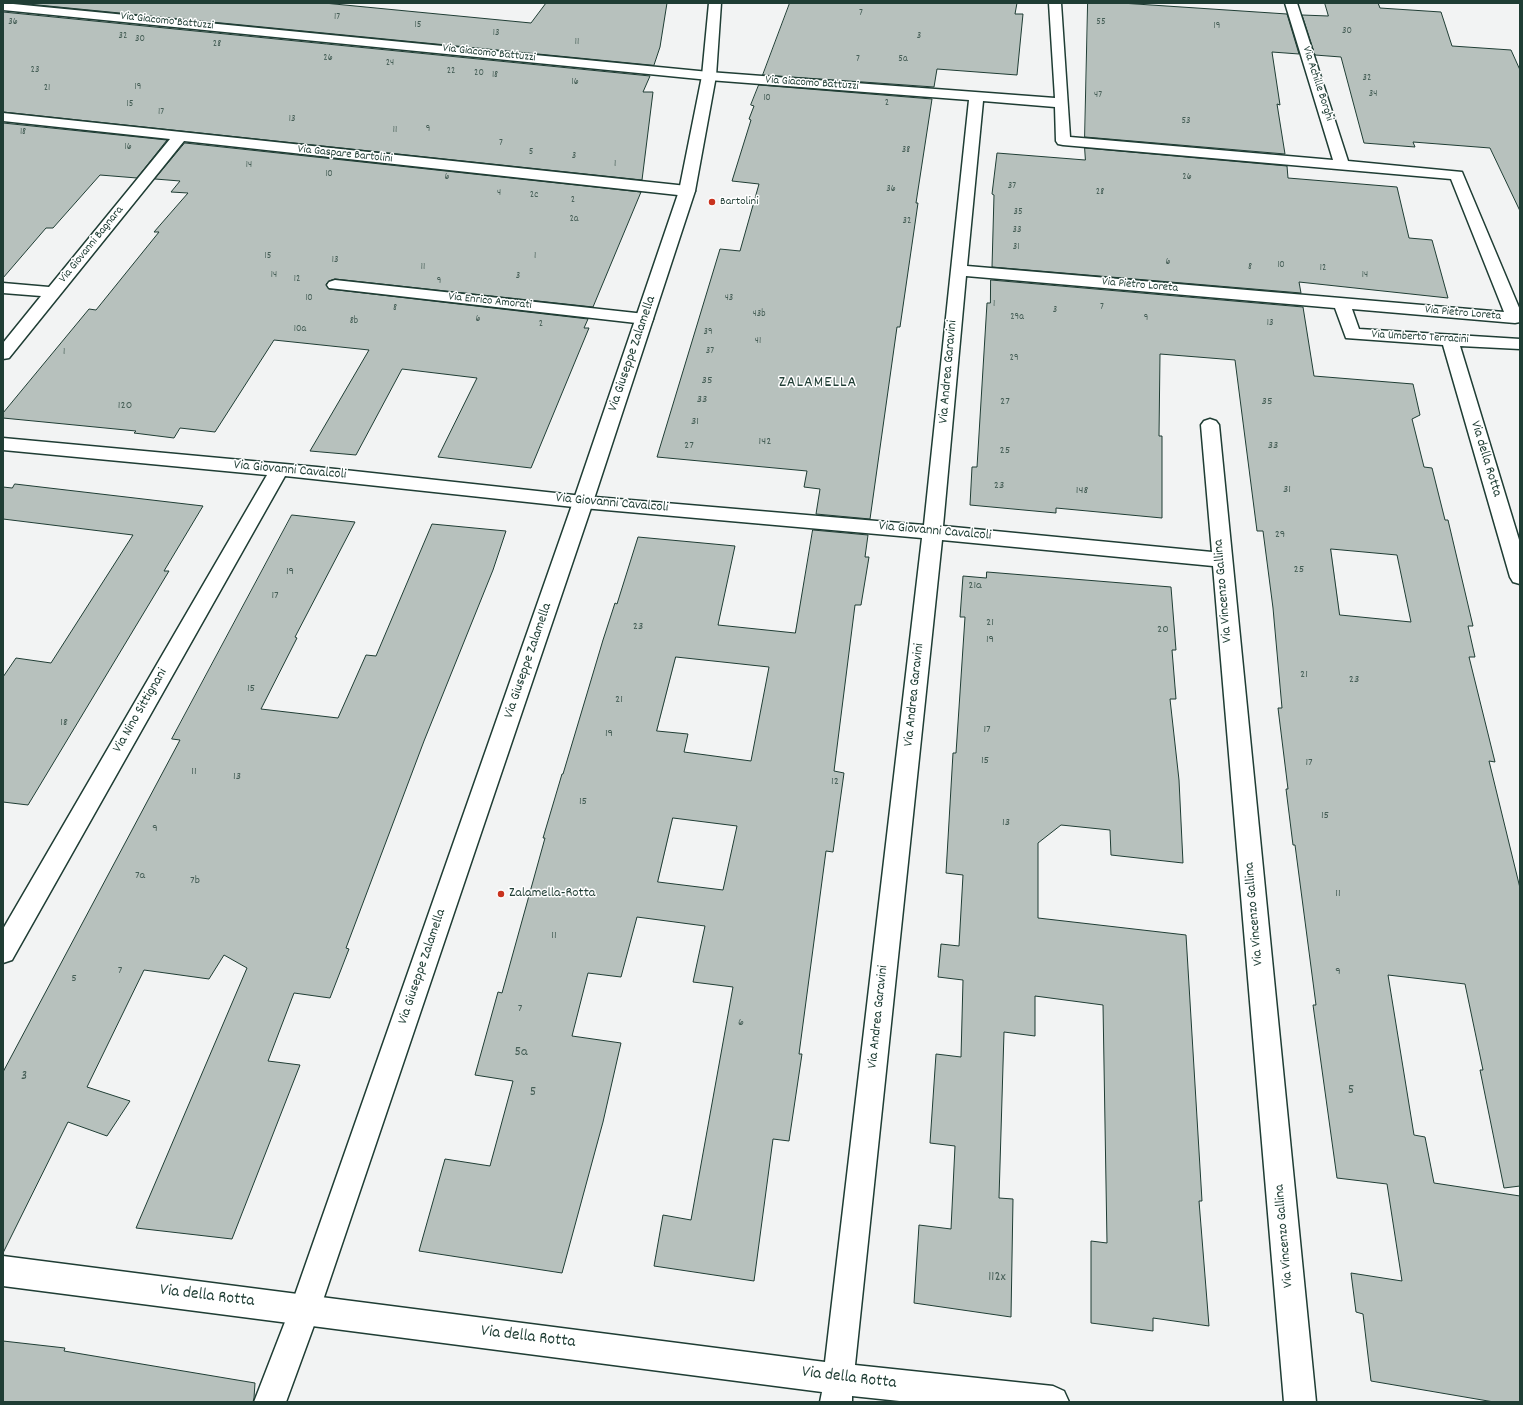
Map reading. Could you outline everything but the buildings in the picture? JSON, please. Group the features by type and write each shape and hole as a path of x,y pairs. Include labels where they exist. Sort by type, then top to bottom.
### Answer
{"street":[{"name":"Via Giuseppe Zalamella","path":"270,1402 305,1309 584,502 687,191 709,76 715,3"},
{"path":"976,96 1062,103 1055,3"},
{"name":"Via Achille Borghi","path":"1291,3 1342,165"},
{"name":"Via Giacomo Battuzzi","path":"3,6 709,76 976,96"},
{"name":"Via Andrea Garavini","path":"838,1390 933,532 976,96"},
{"name":"Via Pietro Loreta","path":"958,270 1515,318 1457,175 1063,141 1062,103"},
{"name":"Via Gaspare Bartolini","path":"3,116 180,137 687,191"},
{"name":"Via Giovanni Bagnara","path":"3,354 180,137"},
{"name":"Via Enrico Amorati","path":"335,285 645,319"},
{"path":"3,288 53,292"},
{"name":"Via Umberto Terracini","path":"1342,303 1352,334 1520,344"},
{"name":"Via della Rotta","path":"1450,340 1520,577"},
{"name":"Via Vincenzo Gallina","path":"1210,425 1221,560 1300,1402"},
{"name":"Via Giovanni Cavalcoli","path":"3,444 279,470 584,502 933,532 1221,560"},
{"name":"Via Nino Sittignani","path":"3,952 279,470"},
{"name":"Via della Rotta","path":"3,1270 305,1309 838,1390 1053,1402"}],"place":[{"name":"Bartolini","path":"712,202"},
{"name":"Zalamella-Rotta","path":"501,894"}],"district":[{"name":"ZALAMELLA","path":"818,384"}]}
